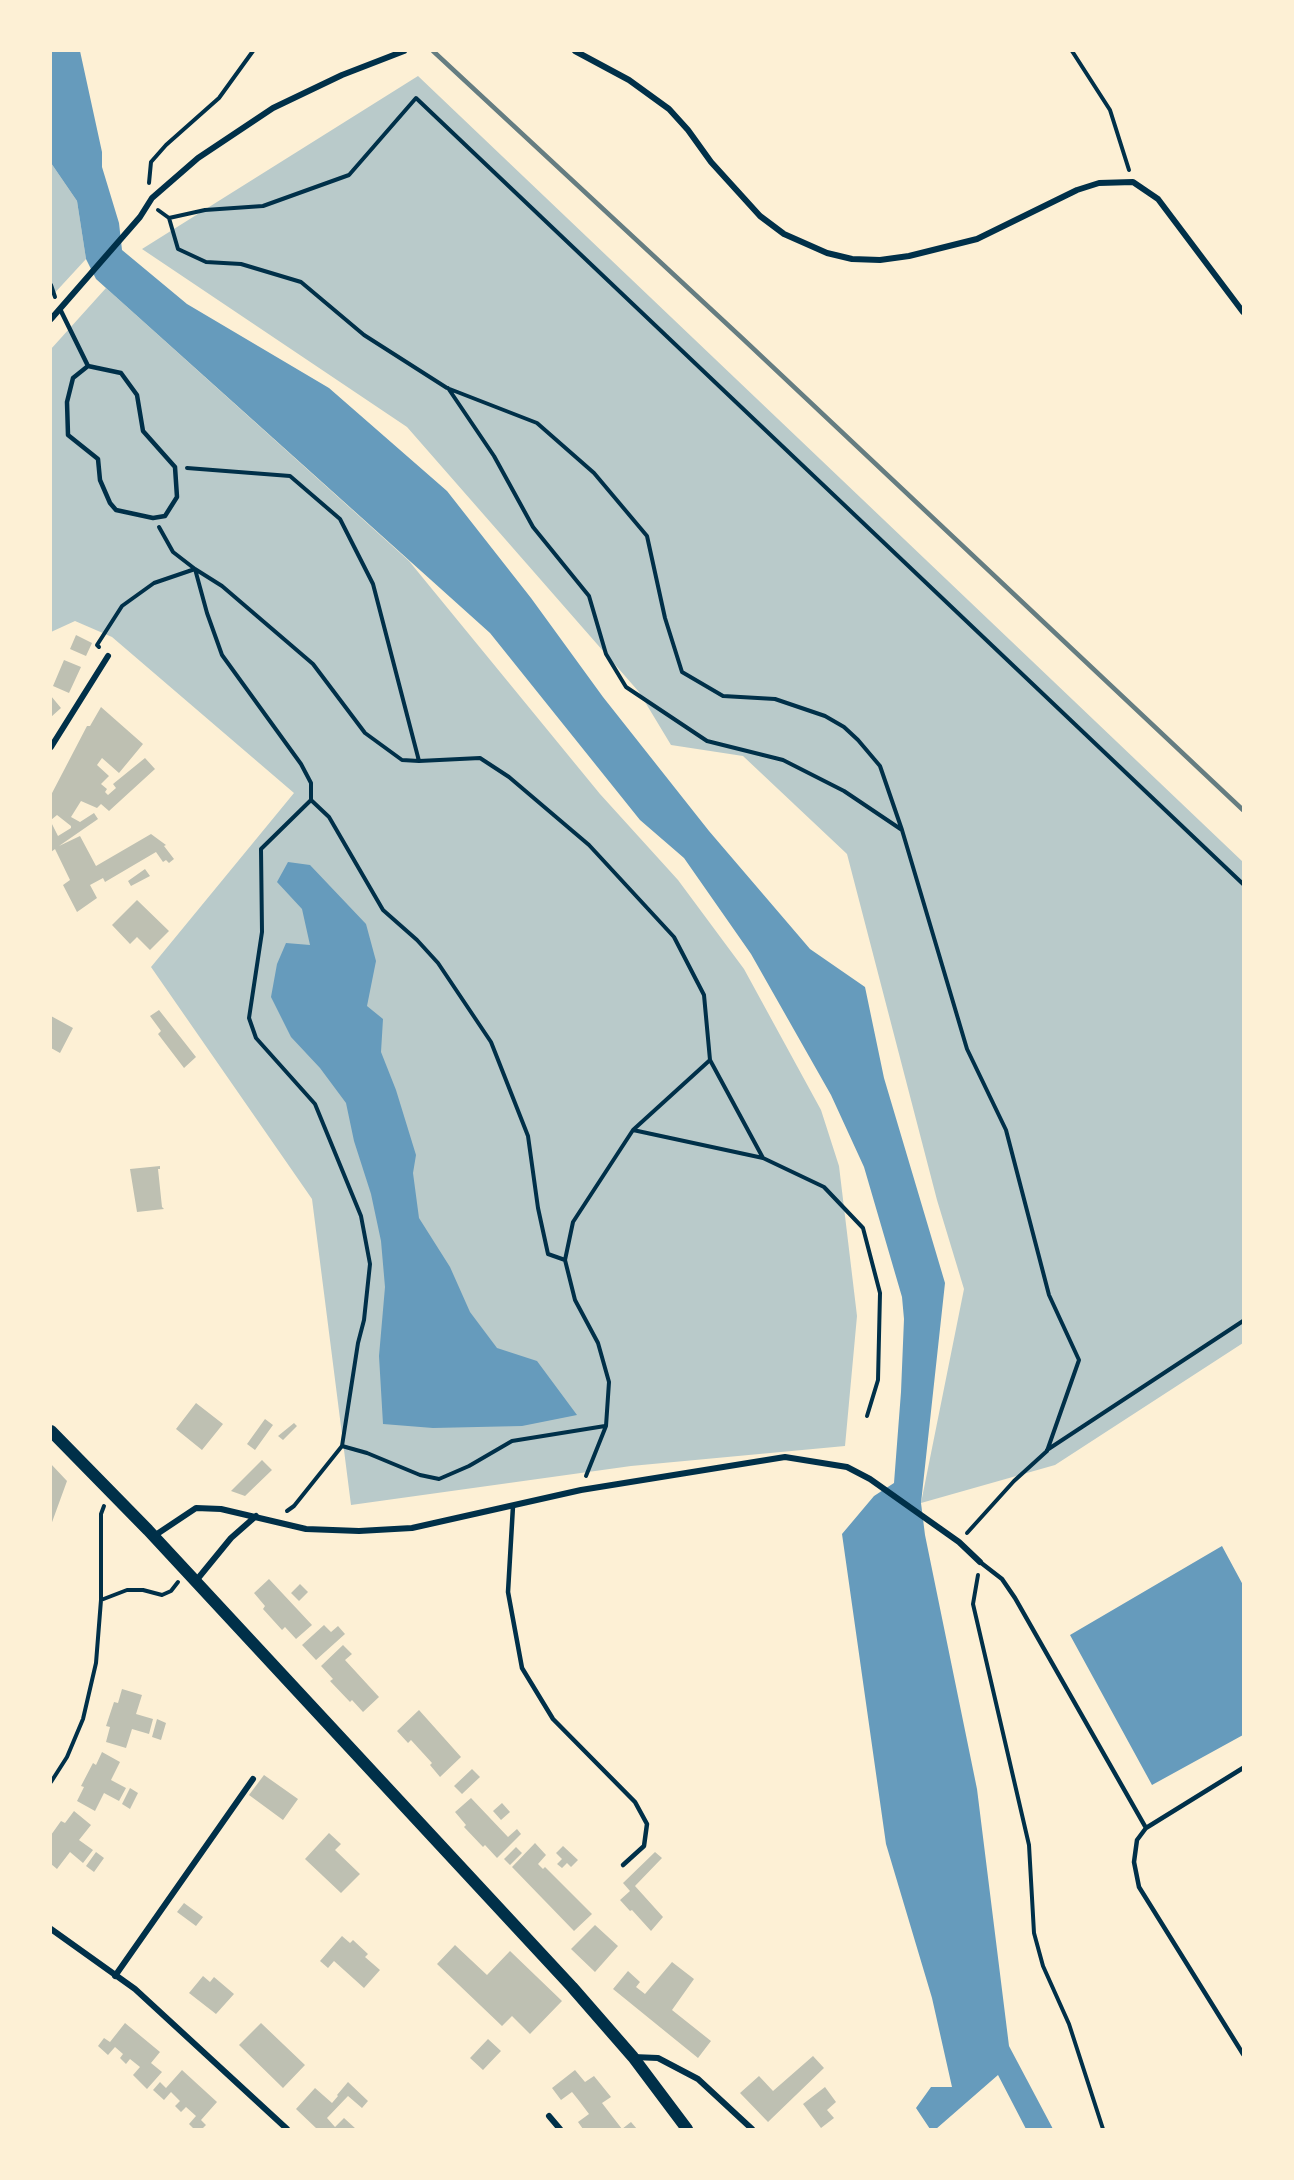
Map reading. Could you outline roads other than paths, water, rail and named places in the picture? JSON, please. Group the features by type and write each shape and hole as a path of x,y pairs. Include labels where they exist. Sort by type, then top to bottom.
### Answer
{"main road":[{"path":"51,1431 111,1491 572,1987 633,2057 687,2129"}],"street":[{"path":"51,319 140,217 152,198 198,158 273,108 342,75 404,51"},
{"path":"575,51 629,80 669,109 688,130 711,162 760,216 784,234 827,253 852,259 871,260 909,256 977,239 1077,190 1099,183 1133,182 1158,199 1243,312"},
{"path":"51,747 108,656"},
{"path":"154,1537 196,1508 221,1509 306,1529 412,1528 581,1490 785,1456 847,1467 870,1479 959,1542 980,1562"},
{"path":"195,1582 231,1538 256,1516"},
{"path":"116,1976 253,1779"},
{"path":"51,1929 135,1989 287,2129"},
{"path":"633,2057 658,2058 698,2079 752,2129"},
{"path":"549,2116 560,2129"}],"lane":[{"path":"60,309 88,366"},
{"path":"88,366 121,372 137,395 143,431 175,467 177,497 165,516 153,518 116,510 110,503 100,480 98,459 68,435 67,402 73,378 88,366"},
{"path":"513,1506 508,1592 522,1668 553,1719 635,1802 647,1824 644,1846 623,1865"},
{"path":"980,1562 1002,1579 1015,1598 1146,1828"},
{"path":"1243,1768 1146,1828 1137,1840 1134,1862 1139,1887 1243,2054"}],"water":[{"path":"51,51 80,51 102,152 102,167 119,223 122,250 187,304 329,388 447,491 531,598 603,697 709,831 810,949 865,987 884,1078 945,1283 921,1503 925,1535 977,1789 1009,2046 1053,2129 1026,2129 998,2075 936,2129 930,2129 916,2108 931,2087 952,2087 932,1998 886,1844 842,1534 874,1496 894,1483 904,1319 902,1297 864,1167 831,1095 751,954 684,858 640,820 490,633 96,279 86,259 77,201 51,163"},
{"path":"288,862 310,865 366,924 376,961 367,1006 383,1019 381,1052 396,1090 416,1155 413,1173 419,1218 450,1267 470,1312 497,1348 537,1361 577,1415 522,1426 433,1428 383,1424 379,1356 385,1287 381,1241 371,1194 354,1141 346,1103 320,1068 291,1037 271,997 277,964 286,943 310,945 302,909 277,882"},
{"path":"1222,1546 1243,1585 1243,1735 1152,1785 1070,1635"}],"railway":[{"path":"433,51 742,338 1243,810"}]}
